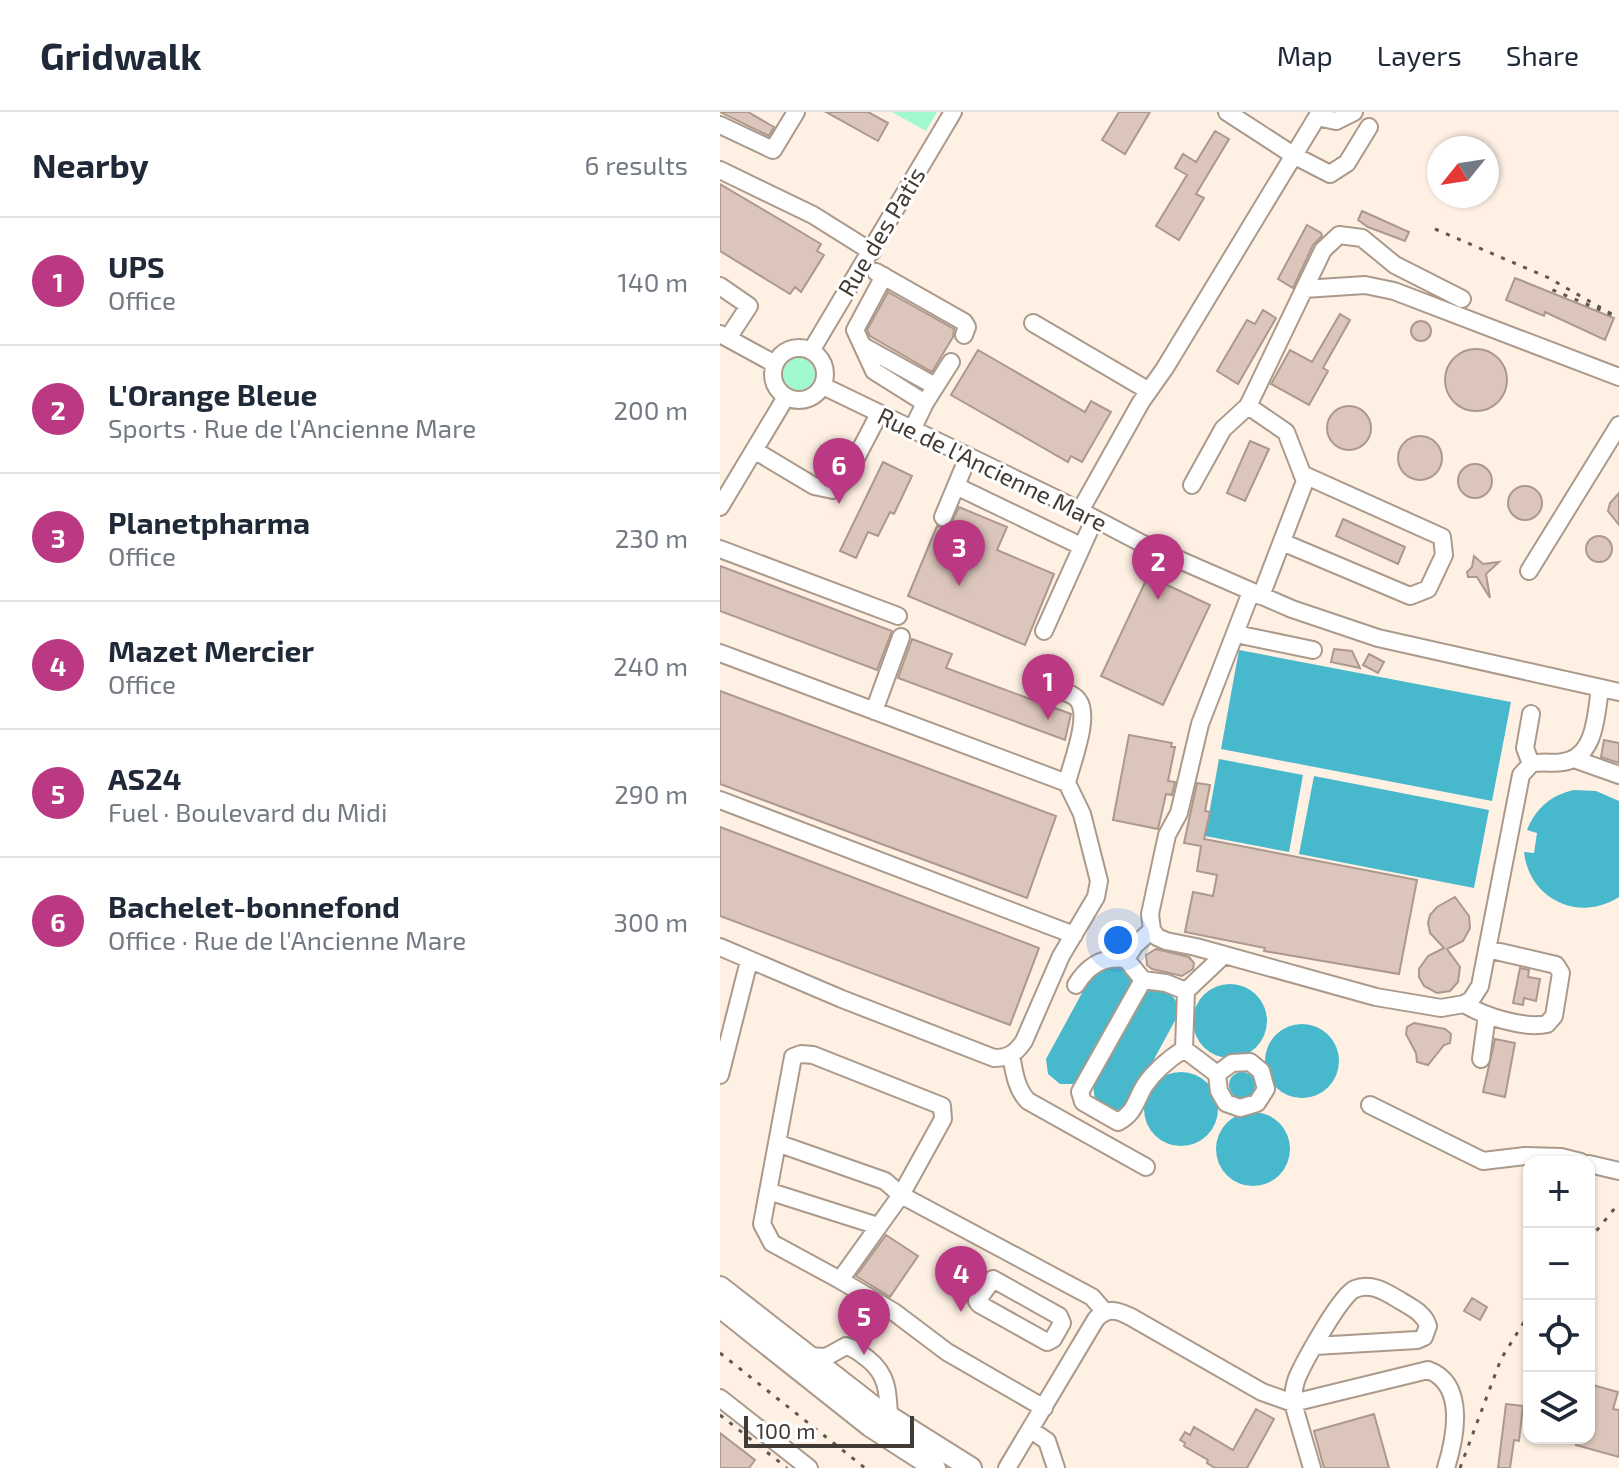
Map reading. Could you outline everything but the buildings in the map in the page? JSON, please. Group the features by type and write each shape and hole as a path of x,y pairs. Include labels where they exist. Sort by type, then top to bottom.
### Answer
{"main road":[{"path":"720,1287 807,1356 935,1468"},
{"path":"720,1307 911,1444 952,1468"},
{"path":"885,1425 971,1468"}],"street":[{"path":"720,125 773,150 796,112"},
{"name":"Rue des Patis","path":"811,351 953,112"},
{"path":"1227,112 1293,155 1330,174 1347,163 1369,127"},
{"path":"1044,631 1081,546 1087,515 1149,391 1317,117 1336,121 1354,112"},
{"path":"720,170 813,215 868,259 884,276 964,322 967,327 964,335"},
{"path":"1192,485 1223,429 1248,406 1323,250 1339,235 1362,238 1395,265 1462,299"},
{"path":"884,276 855,330 877,374 925,403"},
{"path":"1304,289 1365,285 1394,291 1619,377"},
{"path":"720,286 749,306 724,336 775,364"},
{"path":"1033,323 1149,391"},
{"path":"863,346 935,386"},
{"path":"790,349 811,351 824,366 823,386 815,395 804,400 786,397 776,386 775,364 790,349"},
{"path":"912,430 951,362"},
{"name":"Rue de l'Ancienne Mare","path":"823,386 1087,515 1292,609 1378,638 1619,692"},
{"path":"720,507 786,397"},
{"path":"1248,406 1286,432 1305,481 1282,542 1209,695 1179,813 1167,835 1150,914 1152,930 1157,937 1376,997 1441,1008 1464,1004 1476,994 1521,775 1531,764 1574,759 1589,745 1600,688"},
{"path":"754,450 814,486 833,490 844,481 879,414"},
{"path":"1529,571 1619,425"},
{"path":"943,517 968,457"},
{"path":"1282,542 1410,596 1428,589 1444,555 1442,537 1302,474"},
{"path":"956,486 1081,546"},
{"path":"1050,530 1063,502"},
{"path":"720,549 898,616"},
{"path":"1236,634 1313,650"},
{"path":"874,711 901,637"},
{"path":"720,653 1067,783"},
{"path":"720,947 994,1058 1011,1055 1024,1041 1061,956 1096,897 1099,881 1082,814 1067,783 1081,730 1081,706 1074,697 1042,685"},
{"path":"1531,714 1525,748 1531,764"},
{"path":"1574,759 1619,775"},
{"path":"720,800 1074,935"},
{"path":"1126,959 1135,945 1152,930"},
{"path":"1464,1004 1487,1015 1532,1025 1547,1024 1554,1016 1561,973 1551,962 1487,949"},
{"path":"1184,1049 1186,991 1224,955"},
{"path":"1076,985 1083,972 1100,960 1113,957 1126,959 1143,980 1166,983 1186,991"},
{"path":"720,1075 749,961"},
{"path":"1143,980 1080,1092 1083,1102 1118,1122 1130,1116 1146,1084 1164,1063 1184,1049"},
{"path":"1481,1059 1487,1015"},
{"path":"1184,1049 1217,1074"},
{"path":"840,1280 901,1195 943,1119 942,1106 813,1055 801,1054 793,1057 762,1224 772,1243 894,1312 947,1352 1044,1408"},
{"path":"1011,1055 1020,1091 1028,1101 1146,1167"},
{"path":"1370,1105 1483,1161 1523,1156"},
{"path":"777,1143 885,1181 901,1195 1092,1297 1105,1312"},
{"path":"1595,1165 1619,1171"},
{"path":"768,1191 878,1226"},
{"path":"996,1280 1059,1316 1062,1323 1059,1330 1047,1342 977,1301 990,1282 996,1280"},
{"path":"1312,1468 1293,1403 1296,1380 1315,1346 1346,1295 1357,1287 1366,1286 1387,1293 1421,1313 1428,1326 1424,1337 1417,1340 1315,1346"},
{"path":"1007,1468 1096,1319 1114,1310 1262,1392 1293,1403 1428,1370 1439,1374 1454,1401 1456,1434 1446,1468"},
{"path":"1059,1330 1080,1343"},
{"path":"807,1356 826,1357 846,1346 874,1364 884,1377 885,1425"},
{"path":"720,1398 809,1468"},
{"path":"1031,1430 1047,1441 1056,1468"}],"green space":[{"path":"892,112 937,112 926,131"},
{"path":"799,358 810,363 815,374 810,385 799,390 788,385 783,374 788,363"}],"water":[{"path":"1239,650 1511,702 1492,801 1221,749"},
{"path":"1219,759 1303,775 1289,852 1205,836"},
{"path":"1314,776 1489,810 1474,888 1299,854"},
{"path":"1574,790 1596,791 1619,801 1619,897 1588,908 1558,902 1546,894 1535,883 1524,852 1534,853 1537,833 1527,830 1535,815 1551,799"},
{"path":"1112,962 1127,972 1132,989 1080,1081 1060,1084 1048,1074 1046,1059 1094,971"},
{"path":"1230,984 1251,990 1261,1000 1267,1021 1261,1042 1251,1052 1230,1058 1209,1052 1199,1042 1193,1021 1199,1000 1209,990"},
{"path":"1159,988 1174,998 1178,1015 1132,1100 1127,1107 1114,1111 1095,1100 1093,1085 1141,997"},
{"path":"1302,1024 1323,1030 1333,1040 1339,1061 1333,1082 1323,1092 1302,1098 1281,1092 1271,1082 1265,1061 1271,1040 1281,1030"},
{"path":"1181,1072 1202,1078 1212,1088 1218,1109 1212,1130 1202,1140 1181,1146 1160,1140 1150,1130 1144,1109 1150,1088 1160,1078"},
{"path":"1242,1072 1251,1076 1255,1085 1251,1094 1242,1098 1233,1094 1229,1085 1233,1076"},
{"path":"1253,1112 1274,1118 1284,1128 1290,1149 1284,1170 1274,1180 1253,1186 1232,1180 1222,1170 1216,1149 1222,1128 1232,1118"}],"railway":[{"path":"1435,229 1549,278 1615,316 1548,288"},
{"path":"1595,1233 1619,1203"},
{"path":"1460,1468 1501,1359 1523,1324"},
{"path":"720,1353 865,1468"},
{"path":"720,1415 787,1468"}],"place":[{"name":"Bachelet-bonnefond","path":"839,504"},
{"name":"Planetpharma","path":"959,586"},
{"name":"L'Orange Bleue","path":"1158,600"},
{"name":"UPS","path":"1048,720"},
{"name":"Mazet Mercier","path":"961,1312"},
{"name":"AS24","path":"864,1355"}]}
